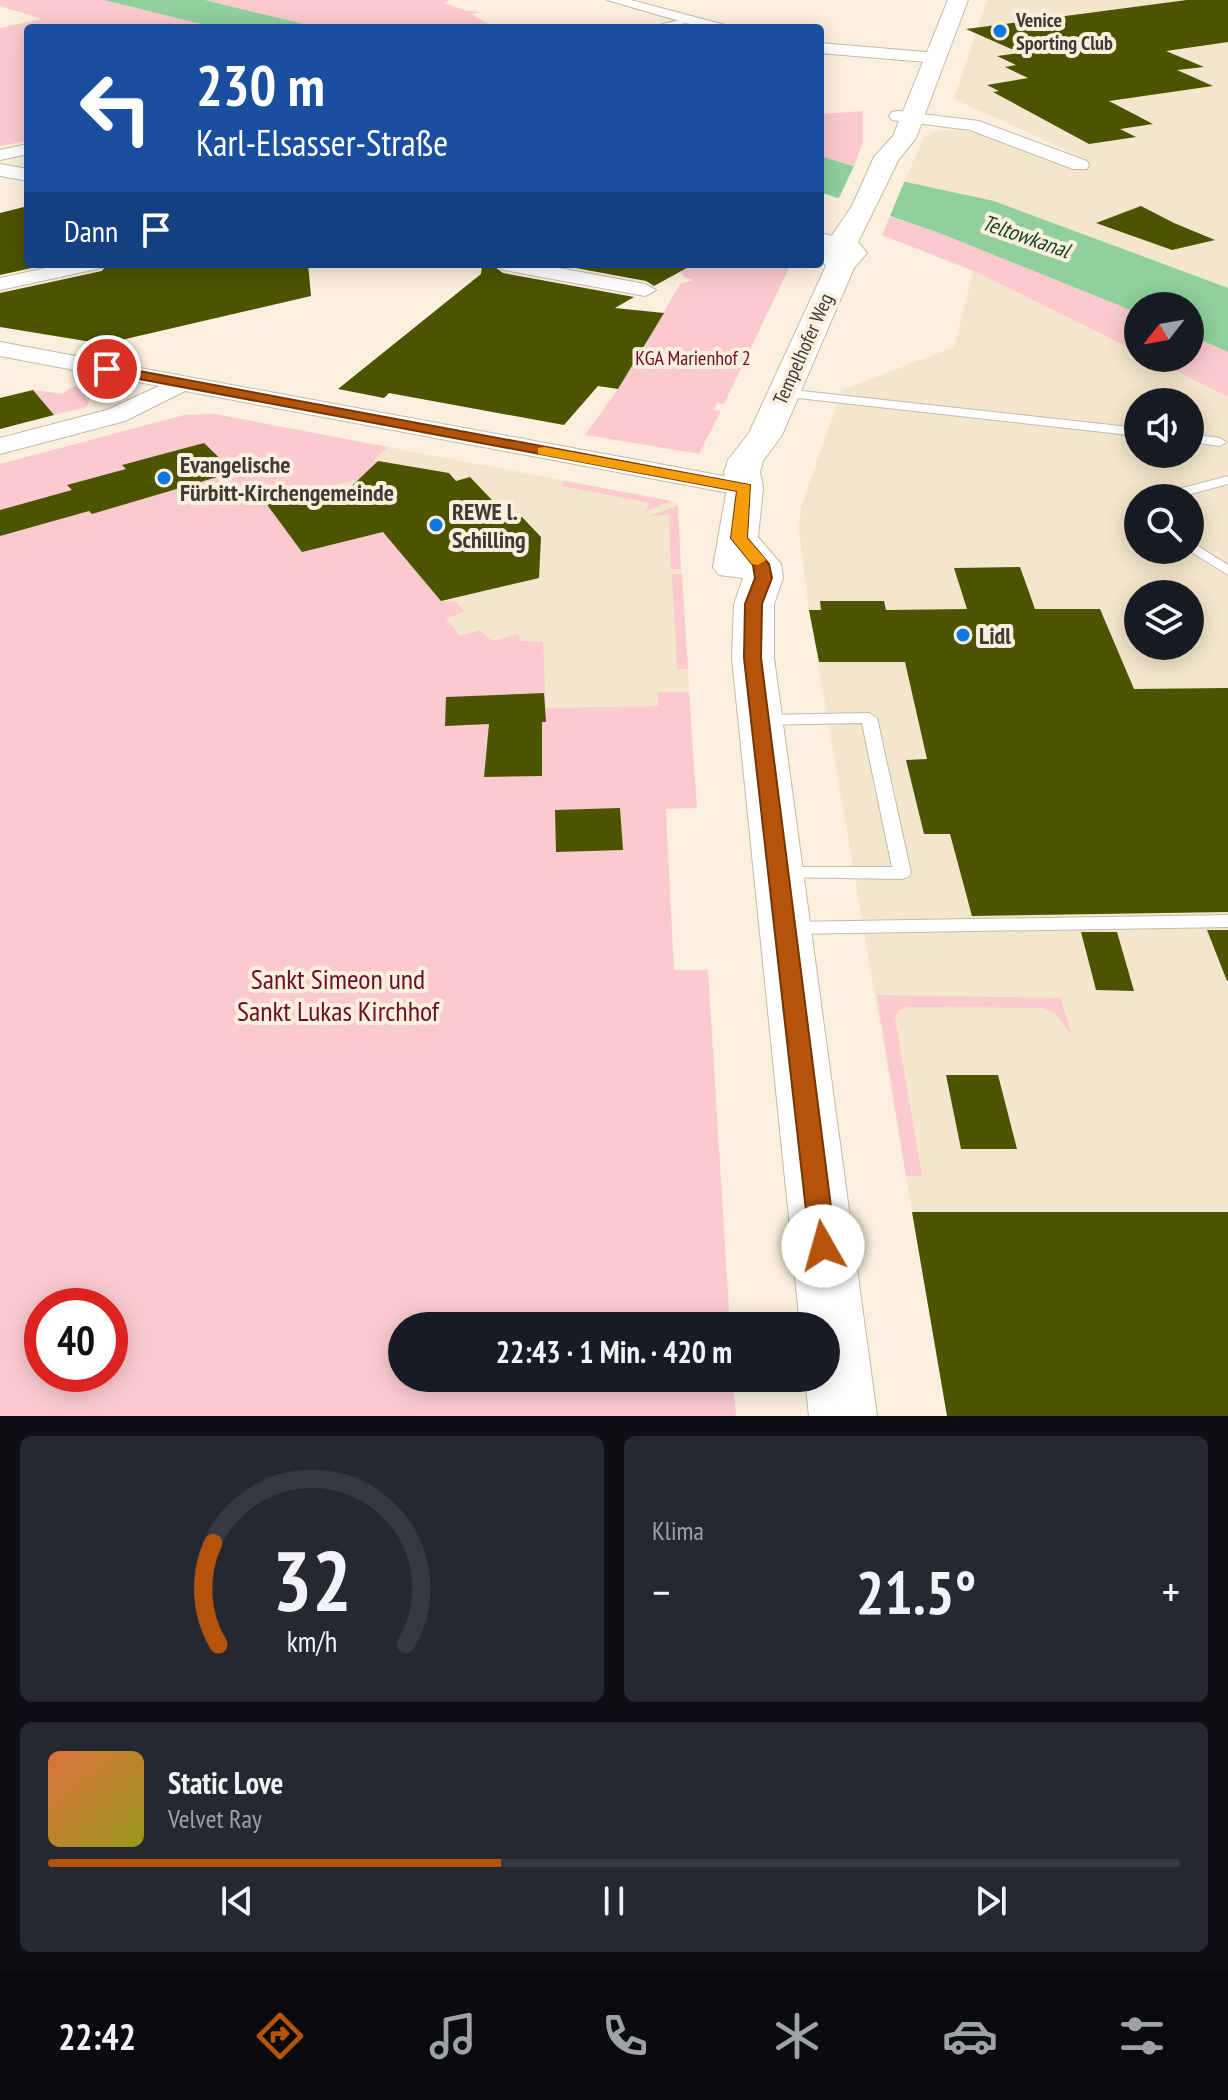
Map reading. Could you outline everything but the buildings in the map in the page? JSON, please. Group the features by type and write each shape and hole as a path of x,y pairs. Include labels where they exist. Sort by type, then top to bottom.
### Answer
{"street":[{"path":"614,0 704,24"},
{"name":"Tempelhofer Weg","path":"843,1416 759,720 752,644 754,604 734,578 732,564 739,538 745,488 742,472 746,460 765,435 784,393 839,244 887,157 884,141 905,117 927,57 941,0"},
{"name":"Tempelhofer Weg","path":"927,57 958,0"},
{"path":"824,48 927,57"},
{"path":"905,117 973,125 1080,165"},
{"path":"0,155 24,150"},
{"path":"0,170 24,174"},
{"path":"0,284 75,268"},
{"path":"526,268 645,290"},
{"path":"0,349 745,488"},
{"path":"0,446 142,408 180,383"}],"lane":[{"path":"670,24 688,20"},
{"path":"784,393 1124,430"},
{"path":"1204,440 1220,442"},
{"path":"1204,486 1228,480"},
{"path":"1204,555 1228,571"},
{"path":"759,720 869,718 902,873 778,873"},
{"path":"785,928 1228,921"}],"shaded area":[{"path":"987,0 1228,0 1228,1416 947,1416 809,610 799,529 801,507 842,390 954,347 973,271 882,235 923,138 936,131 960,130 1002,138 1072,168 1090,161 954,99"},
{"path":"388,447 677,502 691,717 546,722 462,647 258,566 174,517 372,461"}],"green space":[{"path":"0,0 104,0 201,24 24,24 24,142 0,146 0,28 42,19 0,6"},
{"path":"205,0 450,0 444,3 481,12 471,14 489,24 304,24"},
{"path":"863,111 863,142 854,166 824,157 824,114"},
{"path":"890,217 937,232 1124,307 1124,345 974,271 882,235"},
{"name":"KGA Marienhof 2","path":"684,268 789,268 724,404 717,403 714,410 721,411 699,454 585,435 618,389 680,284 693,280 684,277 681,271"},
{"path":"1204,341 1228,352 1228,397 1178,372 1204,372"},
{"path":"74,386 93,390 87,407 54,415 33,390 62,394"},
{"name":"Sankt Simeon und Sankt Lukas Kirchhof","path":"215,414 388,447 373,461 392,464 356,480 266,502 303,551 383,532 441,601 456,602 465,612 446,618 460,636 480,630 492,641 519,634 520,641 543,642 546,708 658,706 658,692 689,692 697,808 666,809 674,970 708,970 729,1312 388,1312 388,1392 734,1392 736,1416 0,1416 0,464 184,415"},
{"path":"565,481 671,501 645,512 650,503 561,486"},
{"path":"678,506 681,569 671,569 669,515 649,516"},
{"path":"672,574 682,574 688,669 677,669"},
{"path":"877,995 1061,998 1071,1034 1056,1014 1042,1008 908,1007 899,1010 895,1018 922,1176 906,1176"}],"water":[{"path":"104,0 205,0 304,24 201,24"},
{"name":"Teltowkanal","path":"824,157 906,182 994,201 1228,288 1228,352 1204,341 1204,292 1124,292 1124,307 937,232 824,193"}],"pier":[{"path":"856,162 906,177 888,221 837,202"}],"slow traffic":[{"path":"544,451 745,488 739,538 758,560"}],"place":[{"name":"Venice Sporting Club","path":"1000,31"},
{"name":"Evangelische Fürbitt-Kirchengemeinde","path":"164,478"},
{"name":"REWE l. Schilling","path":"436,525"},
{"name":"Lidl","path":"963,635"}],"route":[{"path":"107,369 745,488 739,538 761,564 763,571 754,604 753,658 823,1246"}]}
